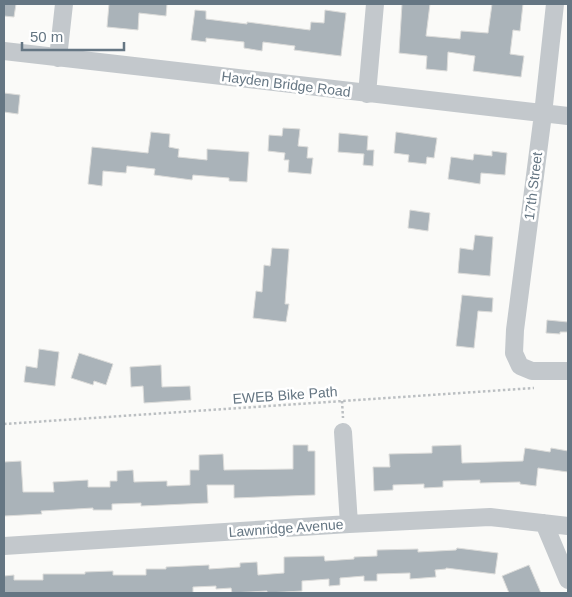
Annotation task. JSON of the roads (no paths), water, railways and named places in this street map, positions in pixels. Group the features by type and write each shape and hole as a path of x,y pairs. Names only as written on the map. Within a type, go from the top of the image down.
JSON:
{"street":[{"path":"58,58 64,4"},
{"path":"367,94 375,4"},
{"name":"17th Street","path":"555,4 515,330 514,354 520,366 532,371 568,371"},
{"name":"Hayden Bridge Road","path":"4,51 568,116"},
{"path":"343,432 349,524"},
{"name":"Lawnridge Avenue","path":"4,546 490,516 568,526"},
{"path":"544,523 568,580"}]}
